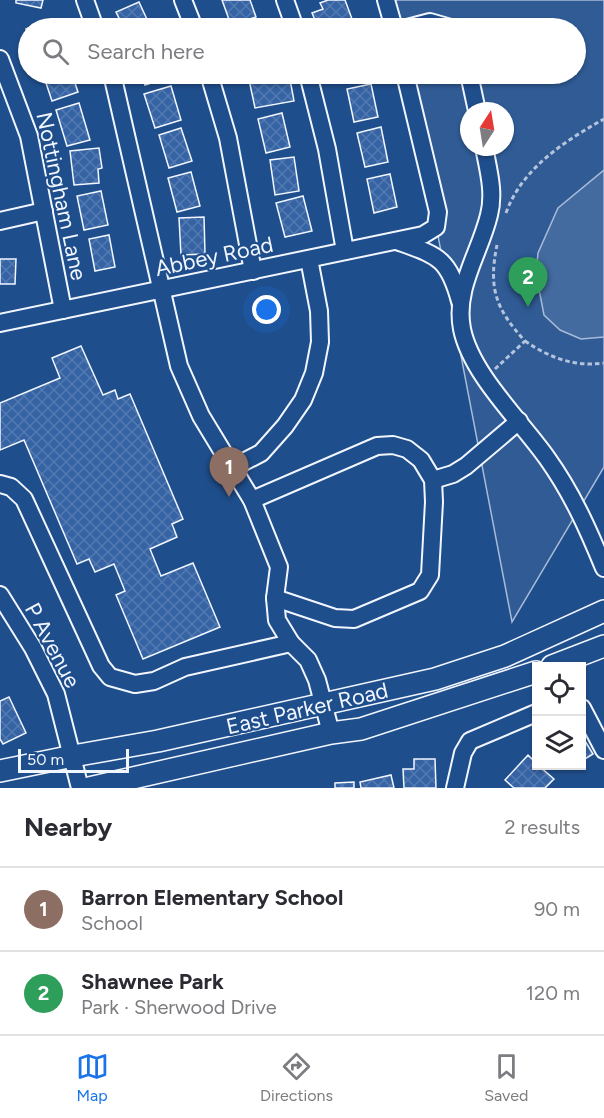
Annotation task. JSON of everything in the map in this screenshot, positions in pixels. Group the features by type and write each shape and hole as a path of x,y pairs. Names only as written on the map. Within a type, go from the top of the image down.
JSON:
{"main road":[{"name":"East Parker Road","path":"0,771 158,741 435,679 506,656 604,611"},
{"path":"562,662 604,646"},
{"name":"East Parker Road","path":"89,788 332,733 362,729 532,674"}],"street":[{"path":"85,0 91,18"},
{"path":"183,0 190,18"},
{"path":"285,0 291,18"},
{"path":"386,0 391,18"},
{"name":"Nottingham Lane","path":"0,59 29,136 63,310"},
{"path":"114,84 179,366 201,416 252,500 279,567 275,598 277,620 291,643 308,660 317,680 332,733"},
{"path":"212,84 228,138 253,271"},
{"path":"311,84 327,149 345,251"},
{"name":"Abbey Road","path":"0,323 423,235 435,227 438,212 407,84"},
{"path":"471,84 475,102"},
{"path":"460,301 490,214 492,188 486,156"},
{"path":"0,221 44,211"},
{"path":"397,241 428,253 446,265 455,283 460,301 462,329 471,355 485,378 519,420 572,496 603,562"},
{"path":"232,468 261,453 285,426 303,400 314,373 320,332 319,311 309,259"},
{"path":"433,480 453,474 466,466 519,420"},
{"path":"252,500 377,446 393,445 407,449 421,460 433,480 430,575 420,591 354,619 335,618 275,598"},
{"path":"0,484 11,487 24,499 101,666 110,677 135,684 154,681 185,667 291,643"},
{"name":"P Avenue","path":"0,594 33,648 56,694 80,788"},
{"path":"455,788 463,753 470,741 532,715"},
{"path":"586,716 604,750"}],"path":[{"path":"505,217 518,191 549,153 604,119"},
{"path":"499,237 494,264 494,290 509,324 525,341 551,357 570,363 588,365 604,363"},
{"path":"485,378 525,341"}],"shaded area":[{"path":"393,0 604,0 604,467 512,622 409,84 586,84 586,18 396,18"},
{"path":"604,170 604,337 581,339 560,330 544,315 536,274 538,253 558,208"}],"building":[{"path":"16,0 43,0 41,8 16,3"},
{"path":"222,0 250,0 256,17 228,18"},
{"path":"328,0 345,0 352,18 314,18 312,13 323,9 320,3"},
{"path":"139,2 146,18 119,18 116,12"},
{"path":"46,84 75,84 78,92 52,101"},
{"path":"250,84 291,84 294,101 255,108"},
{"path":"371,84 378,117 354,122 347,89"},
{"path":"171,86 181,120 155,128 144,94"},
{"path":"79,103 90,140 67,146 56,110"},
{"path":"282,113 290,147 266,153 258,119"},
{"path":"381,127 388,162 365,167 357,133"},
{"path":"181,128 192,161 169,168 159,135"},
{"path":"99,148 102,168 98,169 99,183 74,185 70,151"},
{"path":"294,157 299,191 275,195 270,160"},
{"path":"191,172 200,206 177,212 168,178"},
{"path":"390,174 397,207 374,213 367,179"},
{"path":"101,191 108,225 84,230 77,196"},
{"path":"303,196 312,231 285,237 276,203"},
{"path":"204,217 205,254 181,255 179,218"},
{"path":"109,235 115,267 95,271 89,239"},
{"path":"0,259 16,259 15,284 0,284"},
{"path":"81,346 103,395 115,390 118,399 130,394 183,519 172,524 177,537 150,549 161,576 193,563 220,627 143,659 116,595 125,591 114,564 95,572 89,559 77,564 24,440 0,450 0,403 60,378 52,358"},
{"path":"9,697 26,733 3,744 0,739 0,701"},
{"path":"586,743 593,754 586,758"},
{"path":"528,755 532,759 532,770 544,770 554,779 545,788 514,788 505,780"},
{"path":"414,759 435,759 436,788 404,788 403,769 414,769"},
{"path":"391,775 394,788 361,788 360,782"},
{"path":"354,782 354,788 335,788 335,783"}],"place":[{"name":"Shawnee Park","path":"528,307"},
{"name":"Barron Elementary School","path":"229,497"}]}
